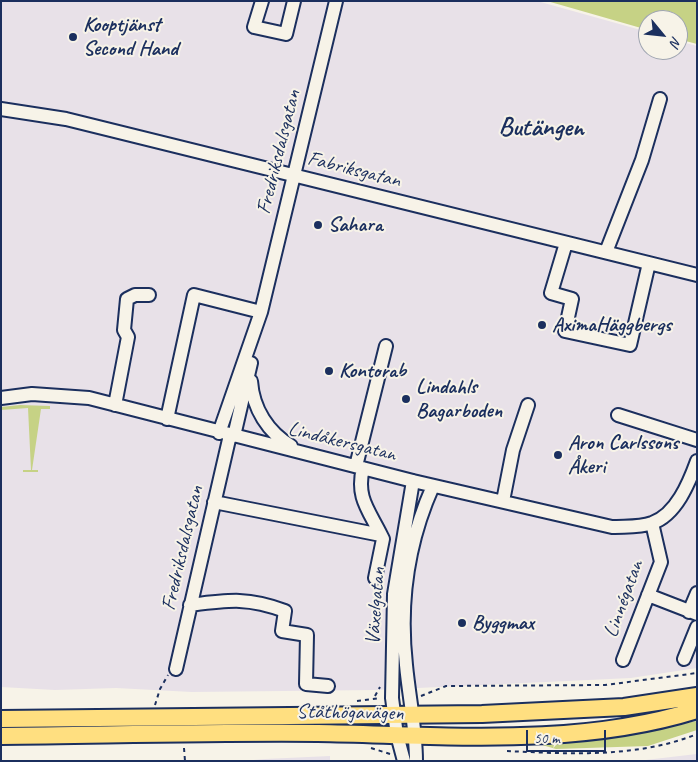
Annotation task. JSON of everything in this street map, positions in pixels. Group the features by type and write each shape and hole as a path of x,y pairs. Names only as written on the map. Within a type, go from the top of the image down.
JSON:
{"main road":[{"name":"Ståthögavägen","path":"1,719 393,706 415,699 482,714 624,707 697,696"},
{"name":"Ståthögavägen","path":"1,736 317,733 496,738 554,735 624,726 697,710"}],"street":[{"path":"262,1 254,27 286,34 294,1"},
{"name":"Fredriksdalsgatan","path":"176,669 228,435 294,176 336,1"},
{"path":"606,252 642,160 660,99"},
{"name":"Fabriksgatan","path":"1,109 66,119 697,275"},
{"path":"566,243 551,293 572,299 565,331 587,337 630,345 649,263"},
{"path":"115,405 128,337 124,330 127,299 135,295 149,294"},
{"path":"166,419 194,295 260,312"},
{"name":"Fredriksdalsgatan","path":"228,435 250,370 260,312"},
{"path":"375,578 384,540 362,499 359,484 359,467 386,346"},
{"name":"Fredriksdalsgatan","path":"250,370 254,403 265,422 278,438 312,454"},
{"name":"Lindåkersgatan","path":"1,398 32,394 89,398 433,486 612,527 652,523 669,512 682,496 697,461"},
{"path":"503,501 513,450 528,405"},
{"path":"618,415 697,440"},
{"name":"Växelgatan","path":"404,761 397,735 393,706 394,594 414,481"},
{"name":"Växelgatan","path":"416,761 415,699 404,634 404,585 417,523 433,486"},
{"path":"214,502 380,535"},
{"name":"Linnégatan","path":"622,660 660,562 652,523"},
{"path":"648,595 693,613 697,593"},
{"path":"190,605 238,599 266,604 285,611 282,631 307,635 306,684 328,686"},
{"path":"684,659 697,627"}],"path":[{"path":"154,708 166,678 176,669"},
{"path":"415,699 446,686 605,685 697,673"},
{"path":"354,702 375,697 393,706"},
{"path":"415,699 428,701"},
{"path":"184,745 185,761"}],"shaded area":[{"path":"1,1 537,1 638,29 638,60 688,60 688,44 697,46 697,668 631,678 375,690 192,692 116,688 55,690 1,687"},
{"path":"697,754 697,761 637,761 688,755"},
{"path":"330,756 330,761 242,761 265,759"}],"green space":[{"path":"547,1 697,1 697,44 688,42 688,10 638,10 638,27"},
{"path":"20,405 50,406 50,409 41,409 32,470 38,470 38,472 23,472 23,470 31,470 28,408 1,410 1,407"},
{"path":"697,721 697,730 648,746 556,749 542,745 588,741"}],"place":[{"name":"Kooptjänst Second Hand","path":"73,37"},
{"name":"Sahara","path":"318,225"},
{"name":"AximaHäggbergs","path":"542,325"},
{"name":"Kontorab","path":"329,371"},
{"name":"Lindahls Bagarboden","path":"406,399"},
{"name":"Aron Carlssons Åkeri","path":"558,455"},
{"name":"Byggmax","path":"462,623"}],"district":[{"name":"Butängen","path":"541,128"}]}
